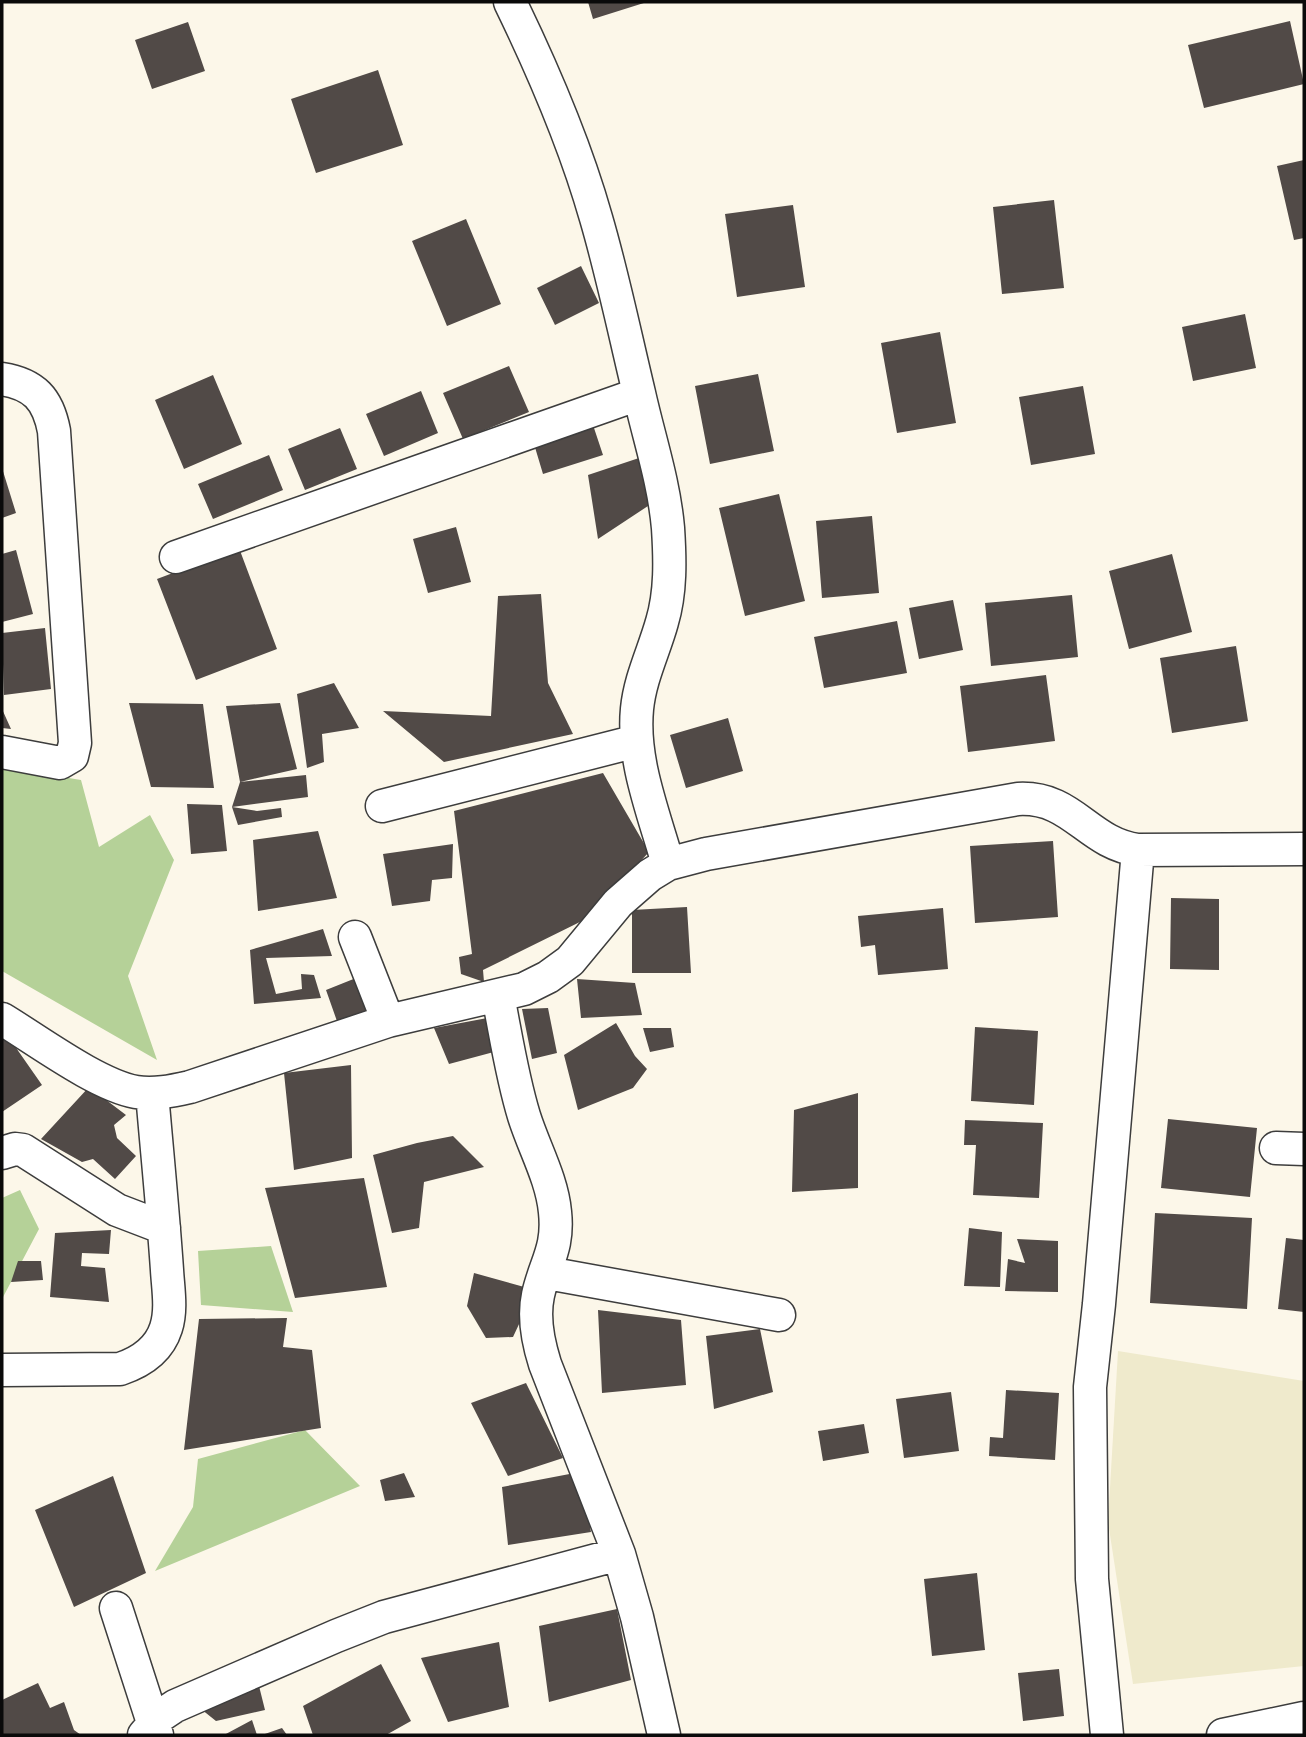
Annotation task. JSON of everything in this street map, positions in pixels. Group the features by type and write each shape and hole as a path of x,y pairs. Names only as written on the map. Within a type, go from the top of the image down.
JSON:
{"street":[{"path":"510,2 566,130 596,216 620,305 662,489 668,527 668,594 637,709 637,741 640,764 668,864"},
{"path":"2,379 17,381 31,388 43,400 51,415 75,743 72,756 60,763 2,752"},
{"path":"176,557 639,394"},
{"path":"382,806 637,741"},
{"path":"2,1019 107,1083 136,1092 152,1093 190,1087 388,1021 524,989 548,977 570,961 625,895 650,875 668,864 706,854 1033,798 1064,809 1112,844 1138,850 1304,849"},
{"path":"1107,1735 1092,1579 1090,1387 1138,850"},
{"path":"355,937 388,1021"},
{"path":"498,996 523,1111 554,1202 556,1233 553,1253 538,1295 538,1341 619,1554 637,1617 664,1735"},
{"path":"2,1370 120,1368 136,1364 160,1343 167,1328 169,1312 152,1093"},
{"path":"2,1153 15,1149 23,1150 117,1210 164,1228"},
{"path":"547,1273 779,1315"},
{"path":"151,1731 175,1706 360,1626 409,1610 619,1554"},
{"path":"116,1608 151,1731"},
{"path":"1223,1735 1304,1718"}],"shaded area":[{"path":"1118,1351 1304,1381 1304,1666 1133,1684 1108,1522"}],"green space":[{"path":"2,767 81,780 99,847 150,815 174,860 128,976 157,1060 2,971"},
{"path":"20,1190 39,1229 2,1299 2,1198"},
{"path":"271,1246 293,1312 201,1305 198,1251"},
{"path":"305,1430 360,1486 155,1571 193,1507 198,1459"}],"building":[{"path":"588,2 647,2 593,19"},
{"path":"1290,21 1304,84 1204,108 1188,45"},
{"path":"188,22 205,71 152,89 135,40"},
{"path":"378,70 403,145 316,173 291,99"},
{"path":"1304,160 1304,238 1294,240 1277,166"},
{"path":"1054,200 1064,288 1002,294 993,207"},
{"path":"793,205 805,287 737,297 725,214"},
{"path":"466,219 501,304 447,326 412,241"},
{"path":"581,266 599,303 555,325 537,288"},
{"path":"1245,314 1256,368 1193,381 1182,327"},
{"path":"940,332 956,423 897,433 881,343"},
{"path":"509,366 529,412 463,439 443,393"},
{"path":"758,374 774,451 710,464 695,386"},
{"path":"213,375 242,444 184,469 155,400"},
{"path":"1083,386 1095,454 1031,465 1019,397"},
{"path":"421,391 438,433 384,456 366,414"},
{"path":"593,425 603,455 543,474 534,444"},
{"path":"340,428 357,469 305,490 288,449"},
{"path":"269,455 283,490 213,519 198,484"},
{"path":"645,456 651,504 598,539 588,475"},
{"path":"2,468 16,513 2,518"},
{"path":"779,494 805,601 745,616 719,508"},
{"path":"872,516 879,593 822,598 816,521"},
{"path":"456,527 471,582 428,593 413,539"},
{"path":"239,548 277,649 196,680 157,579"},
{"path":"16,550 33,614 2,622 2,554"},
{"path":"1172,554 1192,632 1129,649 1109,571"},
{"path":"541,594 548,683 573,734 444,762 383,711 491,716 498,596"},
{"path":"1072,595 1078,657 991,666 985,603"},
{"path":"953,600 963,650 919,659 909,608"},
{"path":"897,621 907,673 824,688 814,637"},
{"path":"45,628 51,689 4,695 2,633"},
{"path":"1236,646 1248,721 1172,733 1160,658"},
{"path":"1046,675 1055,741 968,752 960,686"},
{"path":"334,683 359,728 322,734 324,762 307,768 297,694"},
{"path":"129,703 203,704 214,788 151,787"},
{"path":"280,703 297,769 240,782 226,706"},
{"path":"2,709 11,729 2,728"},
{"path":"728,718 743,771 686,788 670,735"},
{"path":"603,773 649,852 588,918 483,970 484,982 461,974 459,957 472,954 454,811"},
{"path":"306,775 308,797 232,807 240,782"},
{"path":"187,804 222,805 227,851 191,854"},
{"path":"232,807 257,811 281,808 282,817 238,825"},
{"path":"318,831 337,898 258,911 253,840"},
{"path":"1053,841 1058,917 975,923 970,846"},
{"path":"453,844 452,878 432,880 430,901 392,906 383,854"},
{"path":"1171,898 1219,899 1219,970 1170,969"},
{"path":"687,907 691,973 632,973 632,910"},
{"path":"943,908 948,969 878,975 875,945 861,947 858,916"},
{"path":"323,929 332,956 266,958 276,994 302,989 301,974 314,975 321,998 254,1004 250,950"},
{"path":"361,976 375,1016 338,1024 326,990"},
{"path":"577,979 635,983 642,1015 581,1018"},
{"path":"548,1008 557,1053 532,1059 522,1009"},
{"path":"498,1016 505,1049 449,1064 434,1028"},
{"path":"616,1023 635,1056 647,1069 633,1088 578,1110 564,1055"},
{"path":"975,1027 1038,1031 1034,1105 971,1101"},
{"path":"643,1028 671,1028 674,1047 650,1052"},
{"path":"5,1032 42,1085 2,1112 2,1035"},
{"path":"351,1065 352,1158 294,1170 284,1073"},
{"path":"89,1087 126,1115 114,1125 117,1138 136,1156 115,1179 93,1159 82,1162 41,1139"},
{"path":"858,1093 858,1188 792,1192 794,1110"},
{"path":"1168,1119 1257,1128 1250,1197 1161,1188"},
{"path":"965,1120 1043,1123 1039,1198 973,1195 976,1145 964,1145"},
{"path":"453,1136 484,1167 424,1182 419,1228 392,1233 373,1155"},
{"path":"364,1178 387,1287 295,1298 265,1188"},
{"path":"1155,1213 1252,1218 1247,1309 1150,1303"},
{"path":"969,1228 1002,1232 1000,1287 964,1286"},
{"path":"111,1230 109,1254 82,1253 81,1266 105,1268 109,1302 50,1297 55,1233"},
{"path":"1286,1238 1304,1240 1304,1312 1278,1309"},
{"path":"1017,1239 1058,1241 1058,1292 1005,1291 1008,1259 1025,1263"},
{"path":"18,1261 41,1261 43,1280 11,1282"},
{"path":"474,1273 535,1290 513,1337 486,1338 467,1306"},
{"path":"598,1310 681,1320 686,1385 602,1393"},
{"path":"287,1318 283,1347 312,1350 321,1428 184,1450 199,1319"},
{"path":"760,1329 773,1392 714,1409 706,1336"},
{"path":"526,1383 563,1458 508,1476 471,1403"},
{"path":"1006,1390 1059,1393 1055,1460 989,1456 990,1437 1003,1438"},
{"path":"951,1392 959,1451 904,1458 896,1399"},
{"path":"864,1424 869,1453 823,1461 818,1431"},
{"path":"580,1472 591,1532 508,1545 502,1487"},
{"path":"404,1473 415,1497 385,1501 380,1480"},
{"path":"113,1476 146,1573 74,1607 35,1510"},
{"path":"977,1573 985,1650 932,1656 924,1579"},
{"path":"617,1609 631,1680 549,1702 539,1626"},
{"path":"499,1642 509,1707 448,1722 421,1658"},
{"path":"381,1664 411,1721 386,1735 313,1735 303,1706"},
{"path":"1059,1669 1064,1716 1023,1721 1018,1673"},
{"path":"258,1682 265,1710 216,1721 201,1709"},
{"path":"38,1683 50,1708 64,1702 74,1730 81,1735 2,1735 2,1700"},
{"path":"252,1720 257,1735 224,1735"},
{"path":"282,1728 287,1735 262,1735"}]}
